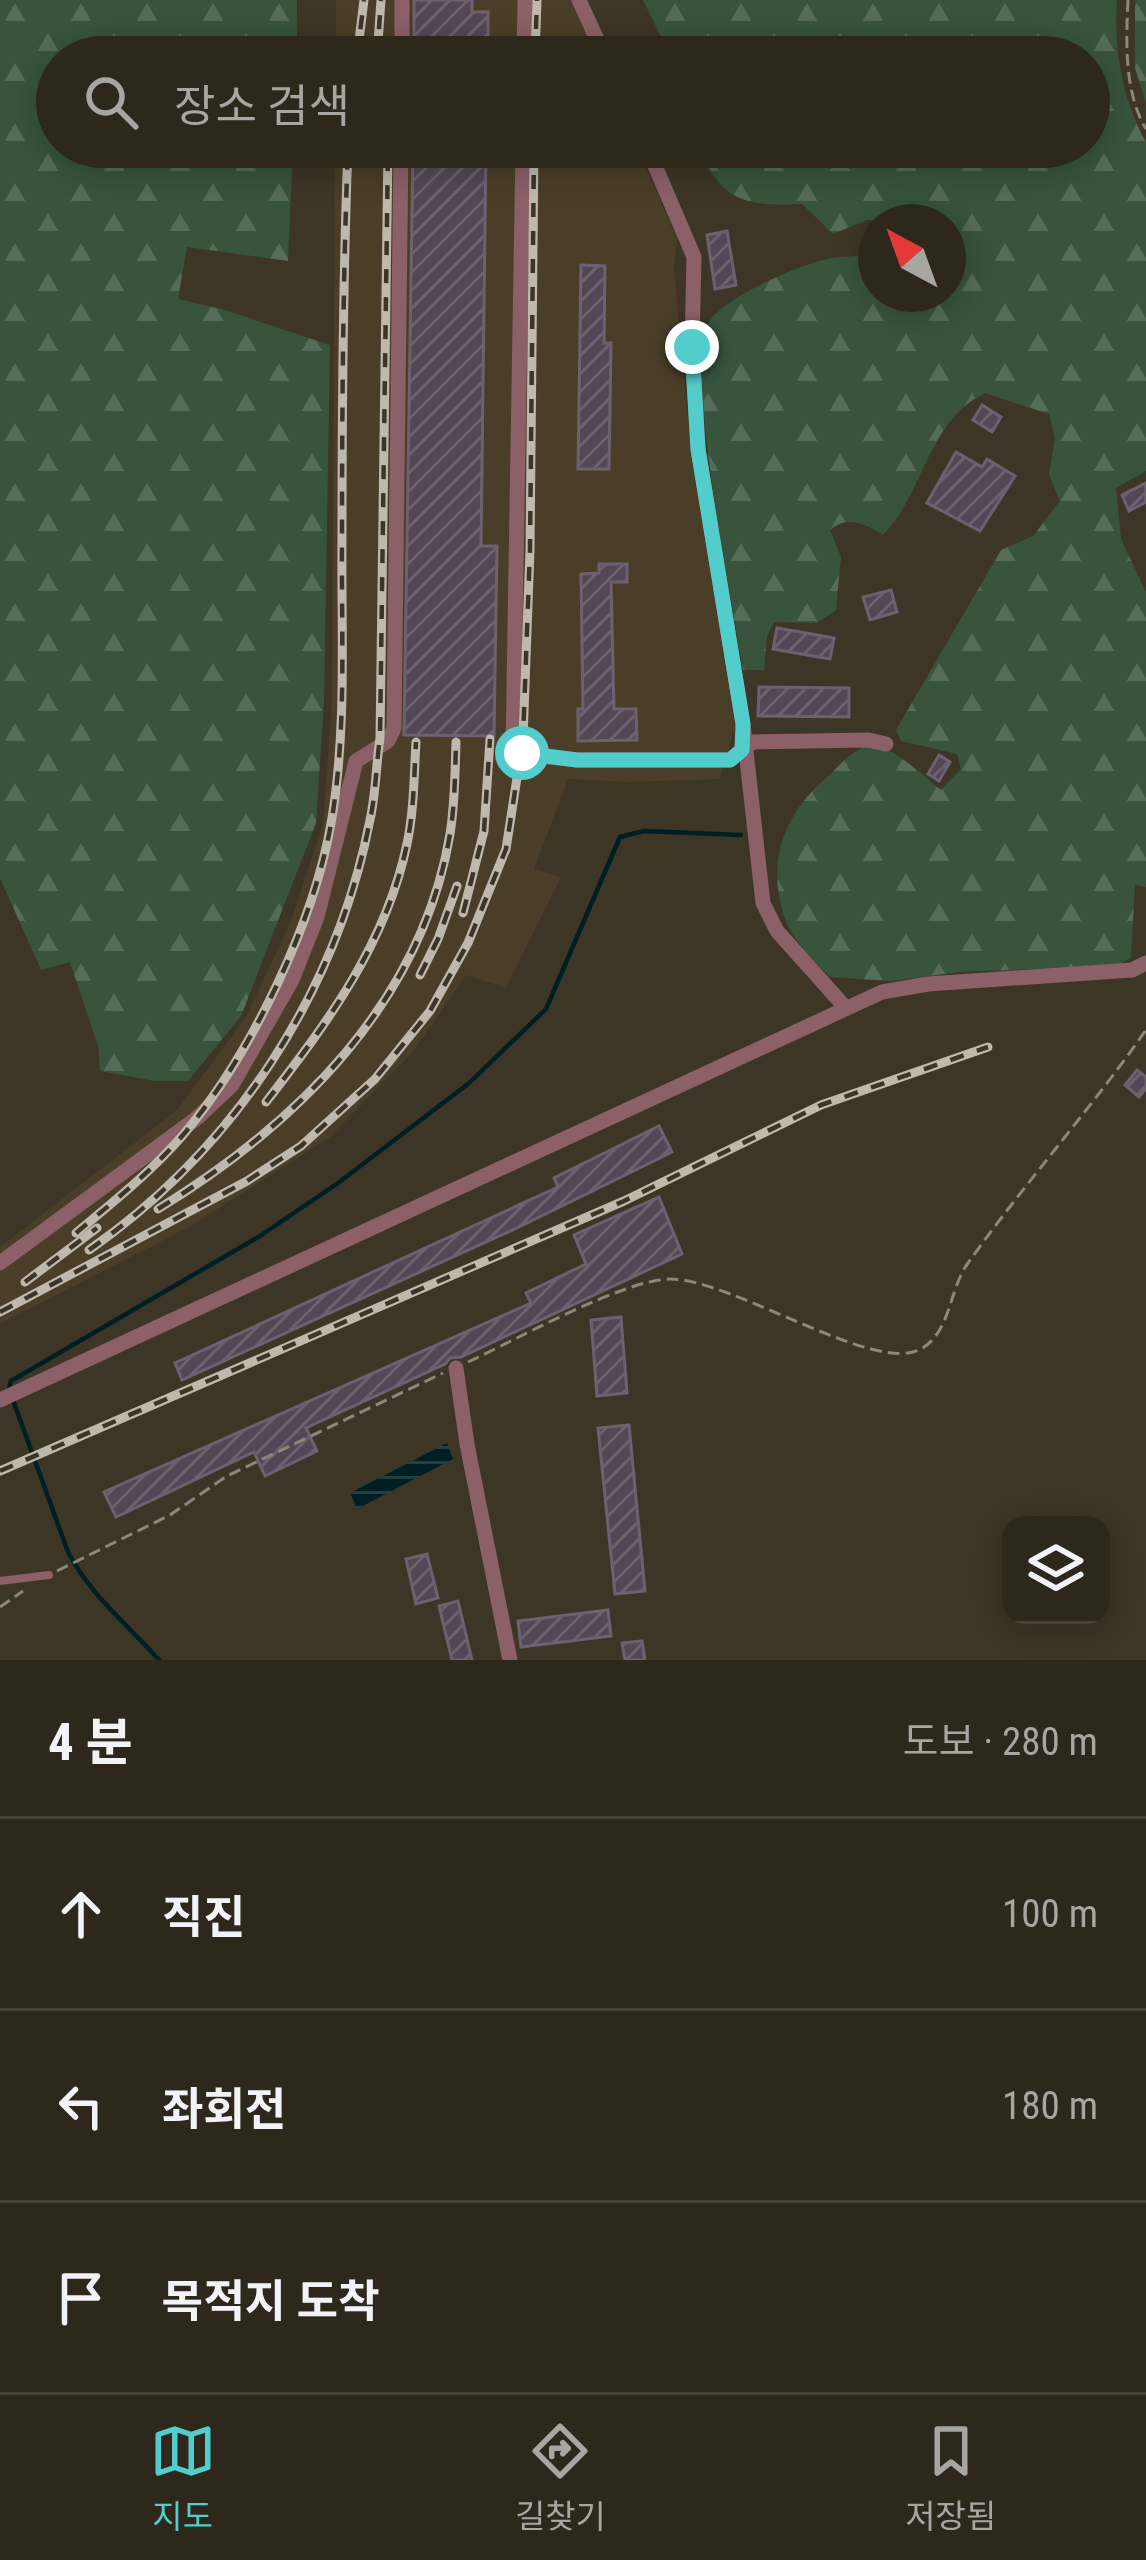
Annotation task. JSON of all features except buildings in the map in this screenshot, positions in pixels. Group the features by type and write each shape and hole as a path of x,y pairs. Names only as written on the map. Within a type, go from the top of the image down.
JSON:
{"street":[{"path":"402,36 403,0"},
{"path":"524,36 525,0"},
{"path":"579,0 595,36"},
{"path":"0,1263 197,1118 232,1084 292,980 317,917 356,761 388,741 394,728 401,168"},
{"path":"523,168 512,749 577,760 730,760 753,742 886,743"},
{"path":"655,168 694,257 692,347 698,449 743,724 742,750 766,915 844,1007"},
{"path":"8,1397 882,992 1132,970 1146,964"},
{"path":"456,1368 466,1444 510,1660"}],"lane":[{"path":"0,1581 49,1575"}],"path":[{"path":"1128,0 1126,59 1146,129"},
{"path":"68,1567 170,1515 227,1476 622,1291 655,1280 677,1279 724,1290 841,1340 905,1354 919,1351 935,1338 964,1268 1146,1030"}],"shaded area":[{"path":"336,0 573,0 589,36 336,36"},
{"path":"335,168 646,168 677,239 674,269 691,451 735,726 720,779 568,779 534,869 561,877 506,988 466,975 413,1052 329,1138 191,1226 0,1324 0,1247 177,1110 245,1019 290,923 323,824 332,700"}],"green space":[{"path":"0,0 297,0 297,36 36,36 36,168 292,168 288,261 187,247 178,299 330,345 324,701 316,823 241,1016 188,1081 155,1081 100,1071 98,1046 70,962 41,970 0,878"},
{"path":"643,0 1117,0 1121,74 1146,142 1146,471 1116,488 1121,539 1146,592 1146,887 1135,885 1131,957 1117,966 959,972 891,981 830,977 804,950 785,919 777,879 789,824 811,792 865,747 889,751 941,790 961,769 957,754 901,741 896,730 1001,550 1033,536 1060,501 1049,475 1055,439 1049,414 985,393 966,405 938,439 908,499 883,535 850,522 830,530 841,557 836,610 817,623 774,622 767,636 764,670 743,670 706,434 703,345 709,322 765,282 831,258 858,256 858,312 966,312 966,204 858,204 858,224 833,234 802,204 766,204 738,197 708,168 1110,168 1110,36 661,36"},
{"path":"1135,0 1146,0 1146,103 1135,68"}],"water":[{"path":"447,1443 453,1459 357,1509 350,1493"}],"waterway":[{"path":"159,1660 98,1596 68,1552 9,1389 11,1381 260,1236 468,1084 546,1009 620,837 644,831 741,835"}],"railway":[{"path":"360,36 364,0"},
{"path":"378,36 381,0"},
{"path":"536,36 537,0"},
{"path":"76,1233 171,1149 233,1066 277,985 324,858 337,783 341,713 347,168"},
{"path":"89,1250 141,1210 233,1115 304,1006 354,884 372,810 380,738 388,168"},
{"path":"0,1312 247,1181 301,1146 375,1079 430,1011 468,943 506,849 523,739 534,168"},
{"path":"463,913 484,831 490,739"},
{"path":"266,1102 332,1012 385,915 409,832 416,742"},
{"path":"158,1209 258,1138 304,1097 346,1053 382,1004 412,952 435,895 452,823 456,742"},
{"path":"420,975 457,886"},
{"path":"0,1471 624,1201 821,1105 988,1047"},
{"path":"25,1282 97,1228"}],"route":[{"path":"522,753 577,760 730,760 742,750 743,724 698,449 692,347"}]}
